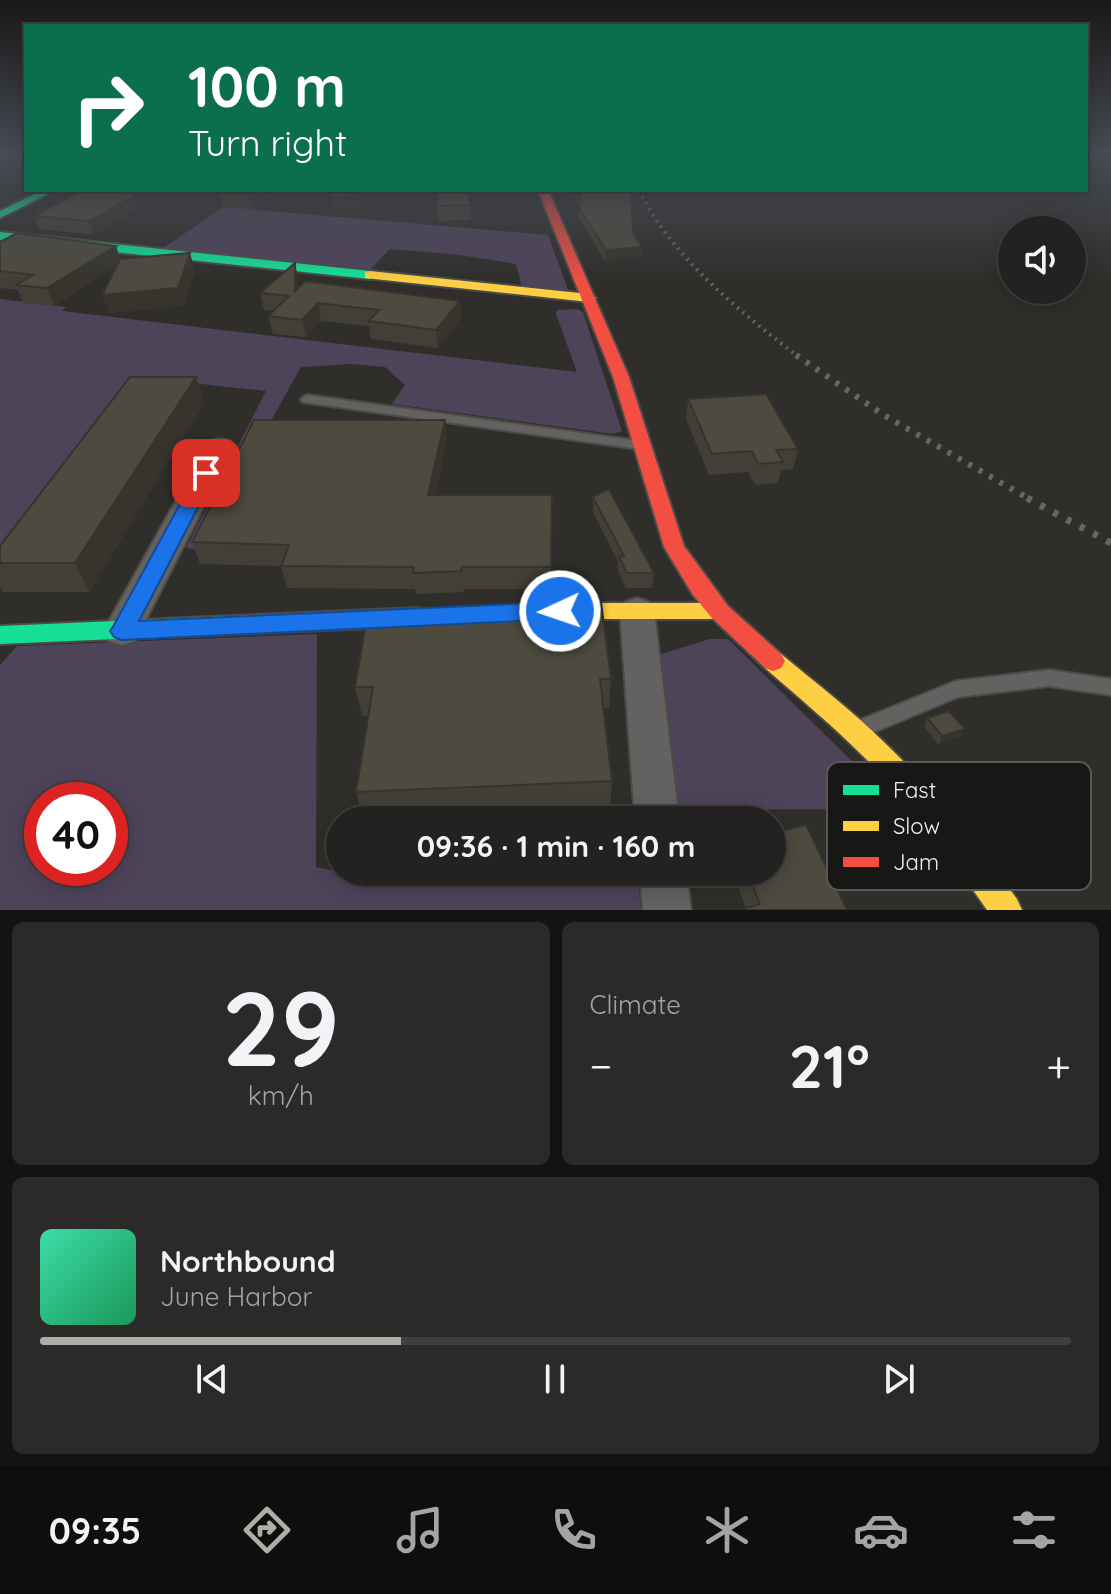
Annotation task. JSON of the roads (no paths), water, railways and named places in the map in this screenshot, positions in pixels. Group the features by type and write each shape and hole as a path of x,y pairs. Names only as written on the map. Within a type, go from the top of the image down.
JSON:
{"street":[{"path":"0,215 36,197"},
{"path":"546,197 632,405 668,528 682,563 717,611 855,731 884,762"},
{"path":"0,236 589,298"},
{"path":"122,631 220,447"},
{"path":"637,611 656,806"},
{"path":"529,612 717,611"},
{"path":"0,635 435,617"},
{"path":"664,886 667,910"},
{"path":"992,890 1006,910"}],"lane":[{"path":"307,399 644,446"},
{"path":"855,731 956,689 1049,678 1111,687"}],"railway":[{"path":"643,197 669,237 709,282 799,357"},
{"path":"796,355 882,414 1031,500"},
{"path":"1027,498 1111,543"}]}
